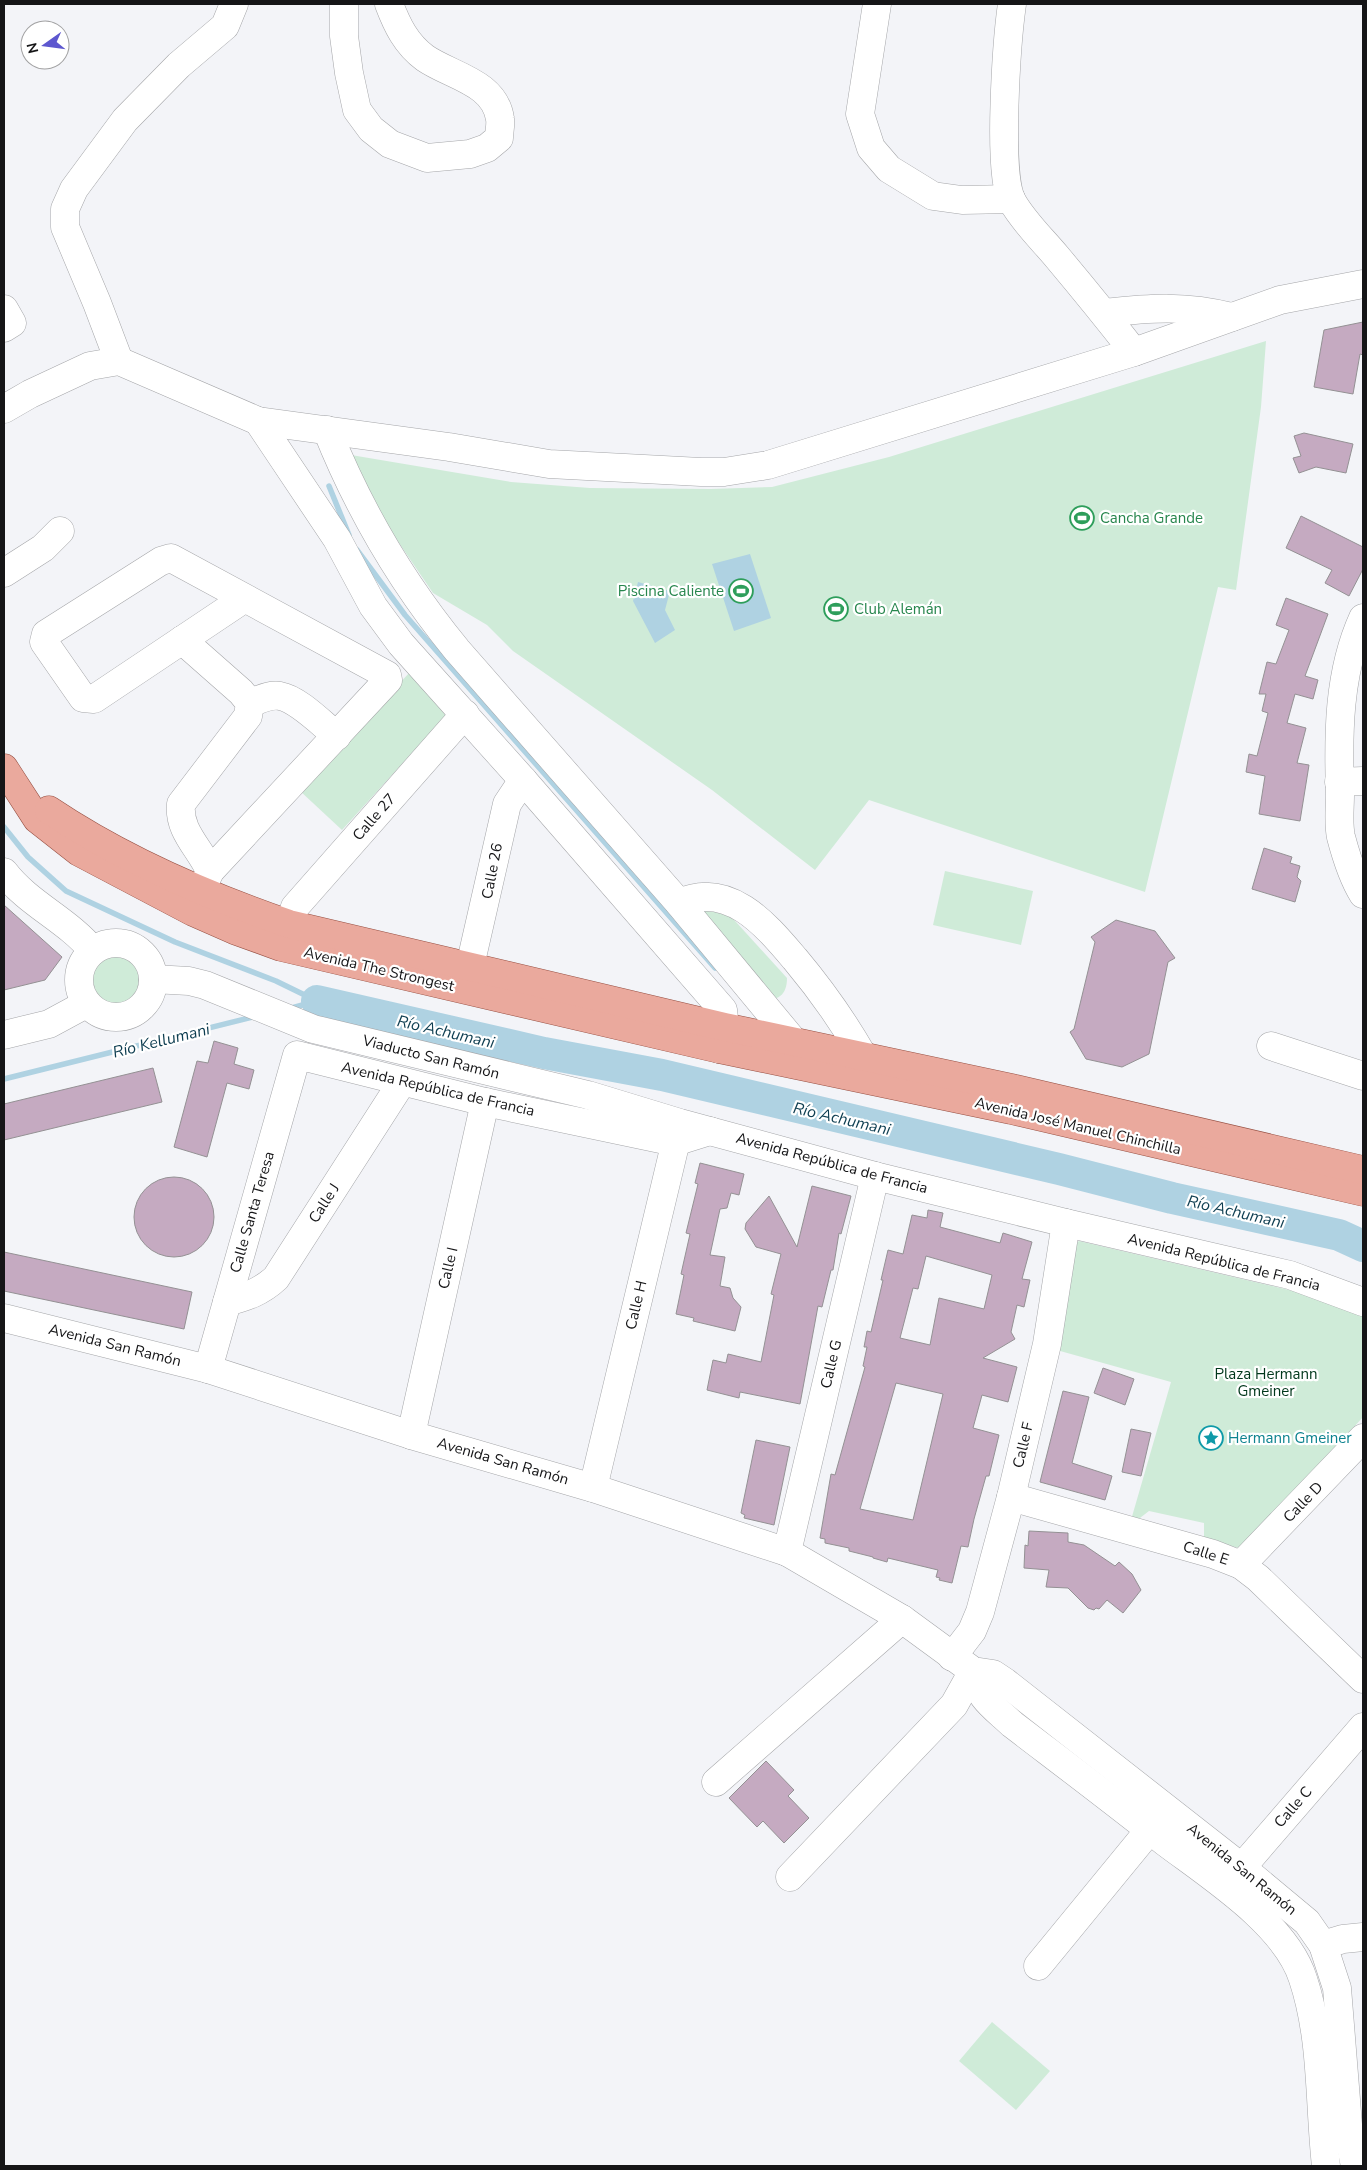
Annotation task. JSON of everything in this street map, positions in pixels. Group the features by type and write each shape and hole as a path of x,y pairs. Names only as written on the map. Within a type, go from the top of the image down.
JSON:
{"main road":[{"name":"Avenida The Strongest","path":"8,774 49,810 77,828 201,891 244,908 285,935 793,1054"},
{"name":"Avenida José Manuel Chinchilla","path":"793,1054 863,1056 1013,1100"},
{"name":"Avenida José Manuel Chinchilla","path":"793,1054 1013,1100 1362,1182"}],"street":[{"path":"119,361 65,226 65,210 74,189 125,120 179,65 225,26 234,4"},
{"path":"344,4 344,36 357,110 371,129 390,144 428,158 470,154 487,148 499,138 500,119 494,102 485,90 424,57 397,27 389,4"},
{"path":"877,4 860,114 871,148 890,169 933,196 962,200 1011,199"},
{"path":"1012,4 1008,31 1004,140 1006,177 1011,199 1029,224 1104,312 1134,352"},
{"path":"4,409 30,394 90,366 119,361 258,421 448,446 549,464 724,472 768,465 1134,352 1280,300 1363,284"},
{"path":"1104,312 1179,308 1198,309 1232,316"},
{"path":"258,421 337,538 373,606 402,644 723,1010 722,1038"},
{"path":"327,430 342,468 365,514 424,609 456,650 679,903 793,1054"},
{"path":"4,574 43,548 60,531"},
{"path":"201,891 388,680 387,675 245,598 171,558 161,561 46,634 44,638 44,642 83,698 94,699 245,598"},
{"path":"1363,618 1353,639 1343,686 1339,735 1351,782 1341,835 1356,884 1363,894"},
{"path":"182,640 241,692 250,703 248,716 181,804 182,824 201,891"},
{"path":"250,703 266,697 279,695 296,702 337,736"},
{"name":"Calle 27","path":"285,935 295,907 465,714"},
{"name":"Calle 26","path":"467,977 507,804 523,780"},
{"path":"4,872 29,897 82,938 93,951"},
{"path":"679,903 692,897 714,897 729,901 766,925 818,986 863,1056"},
{"path":"116,943 129,945 140,951 147,959 153,979 148,1000 140,1009 130,1015 118,1018 106,1017 95,1012 86,1004 78,976 86,958 93,951 104,945 116,943"},
{"name":"Viaducto San Ramón","path":"153,979 189,981 205,985 313,1029 588,1095 678,1132"},
{"path":"4,1035 49,1024 86,1004"},
{"path":"1271,1046 1363,1076"},
{"name":"Avenida República de Francia","path":"297,1055 485,1102 678,1132 711,1131 875,1176 1290,1275 1363,1302"},
{"name":"Calle Santa Teresa","path":"208,1369 297,1055"},
{"name":"Calle J","path":"227,1302 252,1295 266,1288 276,1278 402,1082"},
{"name":"Calle I","path":"411,1435 485,1102"},
{"name":"Calle H","path":"593,1488 678,1132"},
{"name":"Calle G","path":"787,1552 875,1176"},
{"name":"Calle F","path":"790,1877 954,1705 963,1664 972,1631 980,1612 1010,1496 1046,1344 1066,1223"},
{"name":"Avenida San Ramón","path":"4,1318 208,1369 411,1435 593,1488 787,1552 902,1619 963,1664 981,1694 1012,1724 1159,1820 1241,1867 1307,1922 1323,1945 1337,1988 1349,2137 1354,2166"},
{"name":"Calle D","path":"1241,1566 1363,1438"},
{"name":"Calle E","path":"1010,1496 1213,1554 1241,1566 1258,1578 1363,1679"},
{"path":"716,1782 902,1619"},
{"name":"Calle C","path":"1224,1888 1363,1727"},
{"path":"1038,1966 1159,1820"},
{"name":"Avenida San Ramón","path":"1159,1820 1224,1888 1265,1921 1289,1950 1303,1977 1314,2020 1326,2166"},
{"path":"1323,1945 1363,1936"}],"green space":[{"name":"Club Alemán","path":"1266,341 1261,407 1236,590 1218,587 1145,892 869,800 815,870 712,790 513,651 487,625 433,593 350,471 351,455 511,482 590,488 711,489 772,487 889,457"},
{"path":"411,671 450,711 342,830 299,790"},
{"path":"945,871 1033,891 1021,945 933,925"},
{"path":"693,896 716,900 787,978 787,984 780,996 771,1000 760,1001"},
{"path":"111,955 121,955 131,959 139,967 143,982 139,997 131,1005 121,1009 111,1009 101,1005 93,997 89,987 89,977 93,967 101,959"},
{"name":"Plaza Hermann Gmeiner","path":"1079,1241 1324,1298 1363,1315 1363,1417 1249,1543 1239,1548 1204,1539 1204,1523 1149,1511 1136,1521 1131,1520 1171,1382 1053,1349 1074,1245"},
{"path":"992,2022 1050,2071 1016,2110 959,2061"}],"water":[{"name":"Piscina Caliente","path":"750,554 771,618 734,631 712,564"},
{"path":"638,582 670,591 665,610 675,630 655,643 633,601"}],"building":[{"path":"1363,322 1363,355 1360,354 1353,394 1314,387 1324,330"},
{"path":"1304,433 1353,444 1346,473 1316,467 1299,473 1293,458 1301,456 1294,436"},
{"path":"1301,516 1363,547 1363,569 1349,596 1325,583 1332,570 1286,548"},
{"path":"1286,598 1328,614 1305,676 1318,680 1313,699 1295,694 1287,723 1306,728 1297,763 1309,765 1300,821 1259,814 1265,776 1246,772 1249,754 1257,756 1268,713 1262,711 1266,694 1259,694 1267,662 1276,664 1289,630 1276,625"},
{"path":"1264,848 1292,857 1290,863 1300,866 1297,877 1301,881 1295,902 1252,889"},
{"path":"4,905 62,957 45,980 4,990"},
{"path":"1116,920 1155,931 1175,958 1168,962 1149,1054 1122,1067 1086,1059 1070,1032 1074,1029 1095,942 1091,937"},
{"path":"214,1041 238,1048 234,1064 254,1070 249,1089 227,1083 207,1157 174,1147 197,1061 208,1063"},
{"path":"153,1068 162,1102 4,1140 4,1104"},
{"path":"700,1163 744,1174 739,1195 731,1193 727,1208 720,1209 710,1255 725,1257 720,1286 730,1288 733,1298 741,1307 735,1331 693,1321 694,1318 676,1314 684,1275 681,1274 690,1234 686,1233 698,1184 695,1183"},
{"path":"174,1177 189,1180 202,1189 211,1202 214,1217 211,1232 202,1245 189,1254 174,1257 159,1254 146,1245 137,1232 134,1217 137,1202 146,1189 159,1180"},
{"path":"812,1186 851,1196 841,1234 839,1233 833,1270 831,1270 822,1307 818,1306 800,1404 740,1392 739,1398 707,1390 713,1360 726,1363 728,1354 761,1362 774,1295 771,1294 781,1254 756,1247 745,1229 746,1223 769,1196 797,1247"},
{"path":"928,1210 943,1213 940,1227 1000,1243 1003,1233 1032,1242 1022,1279 1030,1280 1024,1307 1017,1305 1011,1332 1015,1339 983,1358 1017,1367 1008,1402 982,1395 973,1428 999,1435 989,1476 986,1476 974,1519 968,1547 961,1546 952,1583 939,1580 940,1578 936,1577 938,1570 888,1558 887,1562 849,1551 849,1548 825,1543 825,1539 820,1538 831,1474 835,1475 865,1367 863,1366 867,1347 864,1347 867,1331 871,1332 888,1250 903,1254 912,1215 927,1218","holes":["926,1256 992,1275 984,1309 939,1298 930,1345 900,1338 913,1288 918,1289","896,1383 943,1394 913,1520 860,1509"]},
{"path":"4,1252 192,1292 184,1329 4,1291"},
{"path":"1103,1368 1134,1379 1125,1405 1094,1393"},
{"path":"1063,1391 1089,1397 1072,1463 1112,1476 1105,1500 1040,1482"},
{"path":"1131,1429 1151,1433 1141,1476 1122,1472"},
{"path":"756,1440 790,1447 774,1525 744,1518 745,1515 741,1513"},
{"path":"1029,1531 1068,1533 1068,1542 1084,1545 1115,1566 1119,1562 1132,1574 1141,1590 1123,1613 1107,1600 1099,1609 1096,1608 1094,1610 1088,1608 1068,1588 1046,1587 1049,1570 1024,1568 1025,1545 1028,1546"},
{"path":"766,1761 794,1790 788,1796 809,1818 784,1843 763,1821 757,1827 729,1798"}],"waterway":[{"path":"329,486 349,535"},
{"path":"357,550 405,615 715,968"},
{"path":"4,827 28,857 66,891 175,942 276,981 317,1001"},
{"name":"Río Kellumani","path":"288,1009 317,1001"},
{"name":"Río Achumani","path":"317,1001 544,1053 662,1075 1059,1169 1172,1198 1339,1235 1363,1246"},
{"name":"Río Kellumani","path":"4,1079 257,1016"}],"place":[{"name":"Cancha Grande","path":"1082,518"},
{"name":"Piscina Caliente","path":"741,591"},
{"name":"Club Alemán","path":"836,609"},
{"name":"Hermann Gmeiner","path":"1211,1438"}]}
